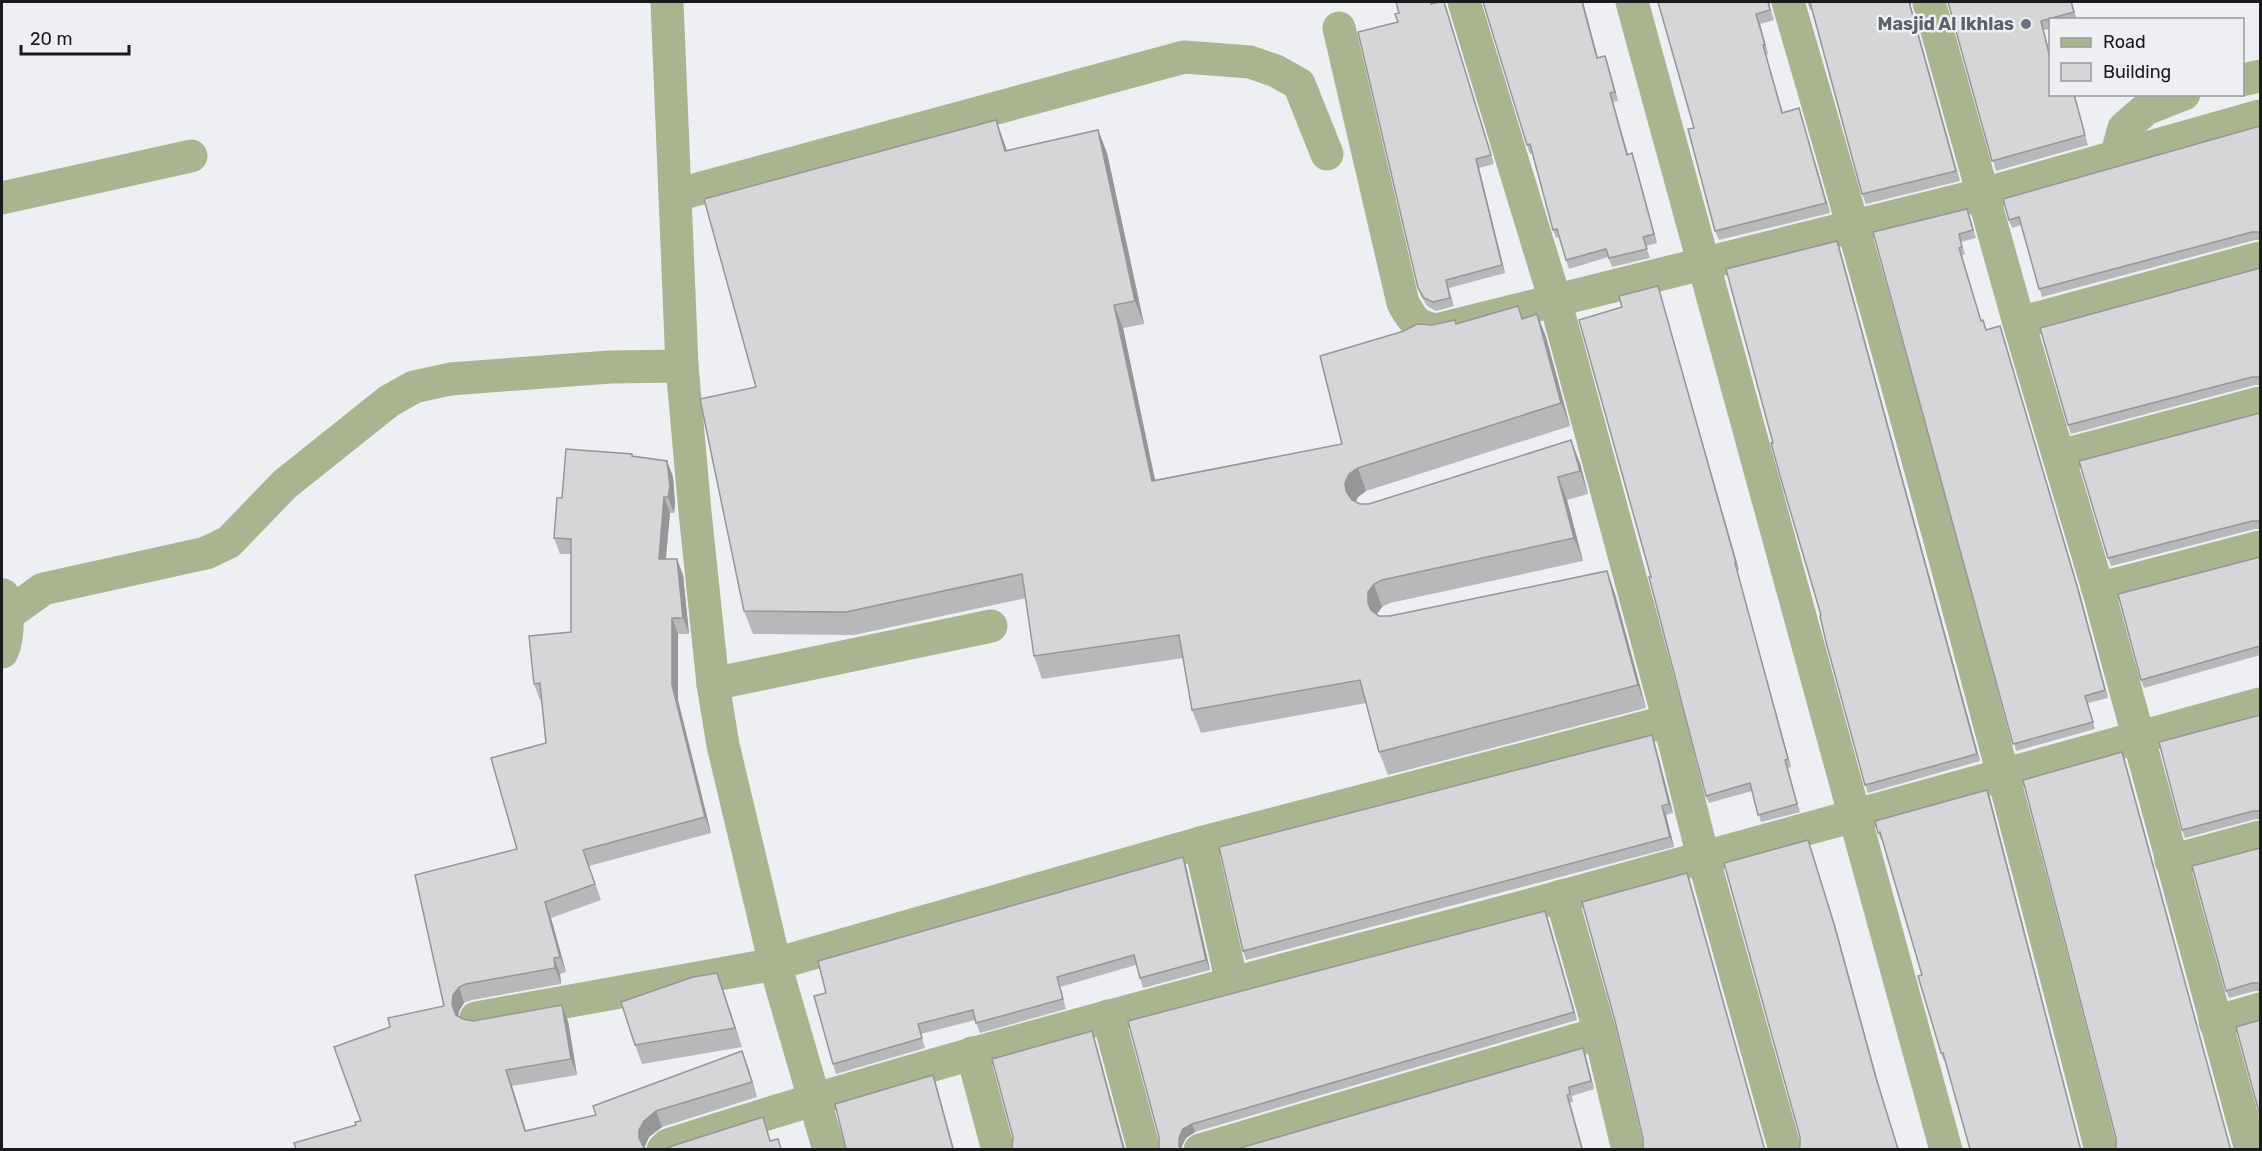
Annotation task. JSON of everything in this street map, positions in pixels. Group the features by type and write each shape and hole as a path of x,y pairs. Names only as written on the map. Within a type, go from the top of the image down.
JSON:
{"street":[{"path":"667,2 682,366 694,512 714,684 723,745 775,964 829,1149"},
{"path":"1464,2 1555,300 1592,439 1617,572 1669,721 1703,857 1785,1149"},
{"path":"1632,2 1946,1149"},
{"path":"1788,2 1854,226 2005,776 2101,1149"},
{"path":"1929,2 2019,323 2098,589 2215,1022 2254,1147"},
{"path":"1339,28 1403,303 1411,318 1421,327 1436,330 1984,194 2260,116"},
{"path":"676,195 1184,57 1250,62 1276,71 1299,84 1327,154"},
{"path":"2244,80 2260,76"},
{"path":"2116,157 2124,128 2146,109 2179,96"},
{"path":"2,198 191,156"},
{"path":"2019,323 2260,258"},
{"path":"2,652 7,640 4,603 43,589 206,553 229,542 285,484 389,401 414,387 450,379 610,367 682,366"},
{"path":"2060,456 2260,403"},
{"path":"1559,450 1592,439"},
{"path":"2098,589 2260,547"},
{"path":"714,684 991,626"},
{"path":"663,1149 668,1145 814,1098 972,1053 1854,818 2260,704"},
{"path":"476,1018 775,964 1200,843 1669,721"},
{"path":"2171,861 2260,837"},
{"path":"1200,843 1232,983"},
{"path":"1561,896 1600,1033 1628,1149"},
{"path":"2215,1022 2260,1009"},
{"path":"1108,1016 1144,1149"},
{"path":"1200,1149 1600,1033"},
{"path":"972,1053 998,1149"}],"building":[{"path":"1396,2 1431,2 1431,4 1444,2 1491,155 1476,159 1502,265 1446,280 1450,298 1433,302 1424,298 1418,288 1358,32 1398,22 1395,14 1399,13"},
{"path":"1483,2 1582,2 1597,58 1605,56 1615,92 1610,93 1627,155 1632,153 1654,234 1643,237 1647,249 1609,258 1606,249 1566,260 1557,229 1553,230 1530,144 1527,145"},
{"path":"1658,2 1768,2 1770,10 1756,14 1782,113 1799,108 1826,203 1715,231 1688,129 1694,128"},
{"path":"1810,2 1909,2 1956,171 1862,194"},
{"path":"1948,2 2071,2 2074,12 2041,21 2049,54 2049,96 2075,96 2085,135 1992,161"},
{"path":"996,120 1005,151 1098,130 1135,301 1114,305 1152,481 1342,444 1320,356 1404,331 1417,324 1432,325 1455,320 1456,324 1518,306 1522,319 1537,314 1561,403 1358,468 1349,474 1345,483 1346,491 1352,500 1360,504 1369,504 1571,440 1580,471 1558,477 1574,538 1382,580 1374,584 1368,592 1368,603 1371,610 1379,616 1390,616 1607,571 1638,685 1379,752 1360,680 1192,710 1179,635 1034,656 1022,574 846,612 744,611 700,399 756,387 704,199"},
{"path":"2260,126 2260,232 2252,232 2039,289 2019,217 2009,220 2003,199"},
{"path":"1967,209 1973,230 1959,234 1962,247 1959,248 1981,321 1983,320 1986,330 2000,326 2077,586 2105,690 2085,696 2093,722 2013,744 1873,232"},
{"path":"1837,241 1977,754 1865,785 1826,642 1821,615 1771,443 1773,443 1726,269"},
{"path":"2260,268 2260,377 2252,377 2068,425 2040,328"},
{"path":"1658,286 1736,563 1788,759 1785,760 1797,804 1758,815 1750,783 1706,796 1649,577 1651,577 1579,320 1622,307 1619,296"},
{"path":"2260,413 2260,521 2252,521 2108,558 2079,461"},
{"path":"566,449 632,454 632,456 667,461 670,487 668,497 664,497 659,559 677,559 683,618 672,618 672,685 705,817 583,850 595,884 545,902 560,957 554,958 555,968 466,984 459,987 453,995 452,1005 456,1015 473,1021 562,1005 571,1059 506,1070 525,1131 596,1115 593,1106 742,1051 752,1082 656,1111 644,1121 639,1130 639,1138 644,1148 648,1149 296,1149 294,1143 356,1125 355,1122 361,1121 334,1047 390,1027 388,1018 444,1006 415,875 517,849 491,758 546,743 540,683 534,684 529,636 571,632 571,539 554,538 557,498 562,498"},
{"path":"2260,557 2260,646 2141,680 2118,594"},
{"path":"2260,715 2260,811 2182,830 2159,742"},
{"path":"1652,735 1669,804 1662,806 1670,837 1243,951 1219,847"},
{"path":"2122,752 2231,1149 2115,1149 2116,1138 2023,780"},
{"path":"1987,790 2081,1149 1970,1149 1918,976 1922,975 1880,832 1878,833 1875,821"},
{"path":"1808,840 1898,1149 1799,1149 1800,1137 1724,863"},
{"path":"2260,848 2260,983 2252,983 2226,991 2192,866"},
{"path":"1183,857 1206,960 1140,978 1134,955 1057,977 1063,999 976,1023 973,1010 918,1024 922,1038 833,1064 814,996 826,993 818,961"},
{"path":"1687,873 1765,1149 1643,1148 1643,1138 1615,1021 1582,902"},
{"path":"1545,911 1574,1012 1192,1124 1183,1129 1179,1138 1181,1149 1157,1149 1159,1137 1128,1021"},
{"path":"717,973 735,1028 635,1045 621,1002 693,977"},
{"path":"2260,1020 2260,1116 2236,1027"},
{"path":"1092,1031 1125,1149 1012,1149 1013,1137 992,1059"},
{"path":"1583,1048 1591,1081 1569,1087 1570,1094 1567,1095 1582,1149 1237,1149"},
{"path":"933,1075 953,1149 846,1149 835,1104"},
{"path":"763,1117 770,1141 778,1139 781,1149 666,1149 672,1146"}],"place":[{"name":"Masjid Al Ikhlas","path":"2026,24"}]}
